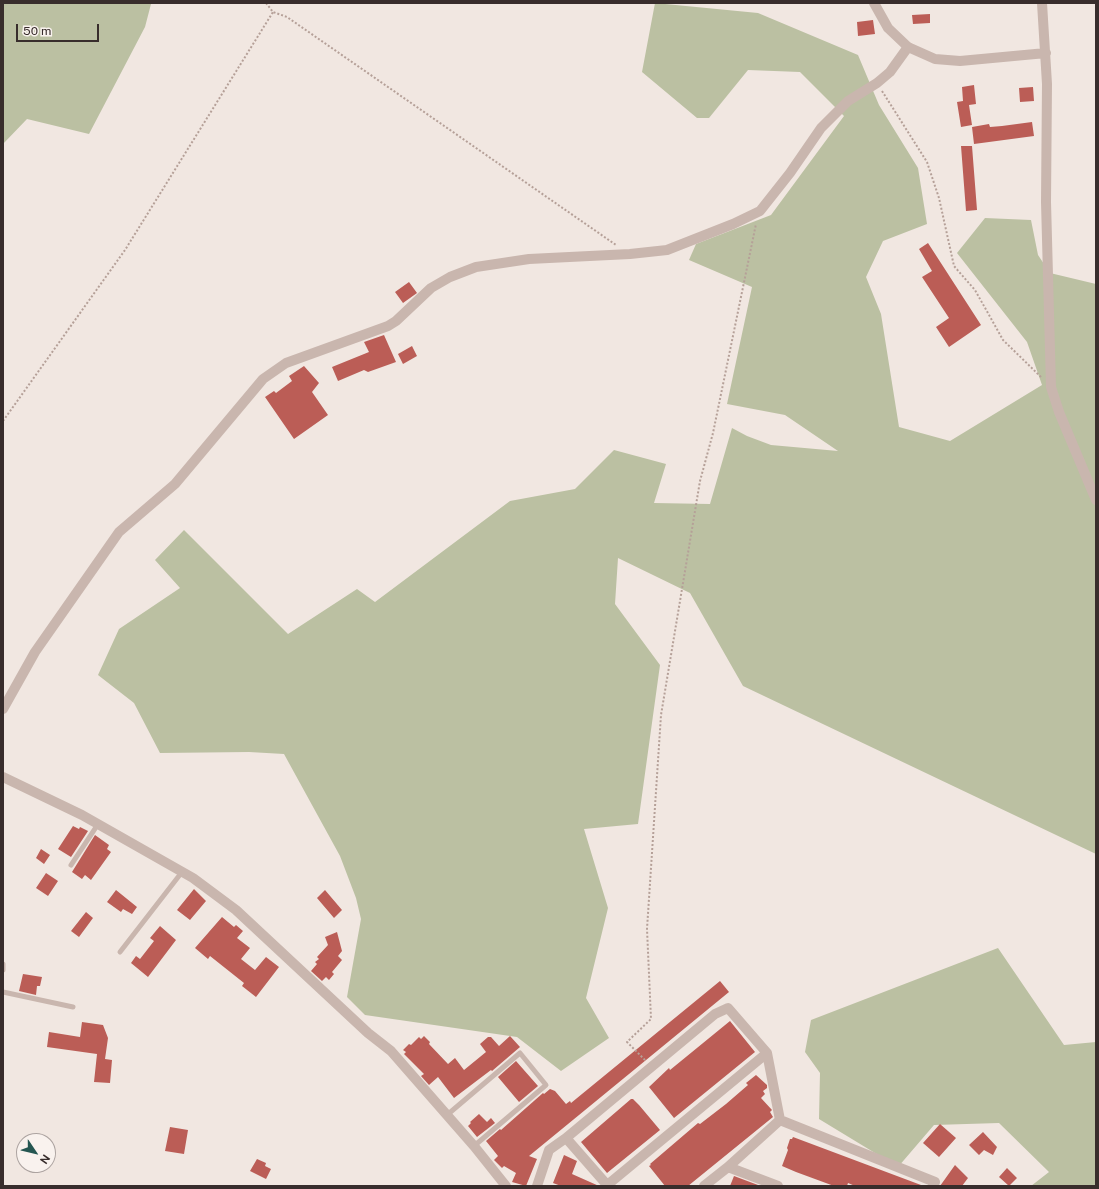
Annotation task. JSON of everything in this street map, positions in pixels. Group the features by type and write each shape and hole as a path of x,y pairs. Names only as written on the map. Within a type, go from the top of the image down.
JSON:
{"street":[{"path":"1042,3 1047,84 1046,202 1051,387 1059,412 1096,500"},
{"path":"878,6 888,28 908,47 935,59 960,61 1046,53"},
{"path":"3,709 35,652 119,532 175,484 263,379 286,363 388,326 396,321 431,288 450,277 476,267 529,259 630,254 667,250 733,224 760,211 790,173 821,128 848,102 878,83 890,72 908,47"},
{"path":"3,777 98,824 182,872 236,910 368,1033 391,1051 474,1146 506,1186"},
{"path":"538,1186 549,1150 566,1138 715,1014 728,1008 767,1053 780,1120"},
{"path":"566,1138 606,1186 767,1053"},
{"path":"704,1186 728,1167 780,1120"},
{"path":"780,1120 935,1182 933,1186"},
{"path":"728,1167 778,1186"}],"lane":[{"path":"71,865 98,824"},
{"path":"120,952 182,872"},
{"path":"3,964 3,970"},
{"path":"3,992 73,1007"},
{"path":"447,1115 520,1053 546,1085 474,1146"}],"path":[{"path":"266,3 273,12 287,16 630,254"},
{"path":"3,421 125,250 273,12"},
{"path":"878,83 926,162 939,198 954,266 975,290 1003,340 1051,387"},
{"path":"651,1066 627,1042 652,1019 647,929 661,715 700,481 714,434 760,211"}],"green space":[{"path":"3,3 151,4 145,27 89,134 27,119 3,144"},
{"path":"655,3 758,13 858,55 879,105 918,168 927,224 883,241 866,277 881,314 899,427 950,441 1042,385 1027,342 957,253 985,218 1031,220 1038,255 1050,273 1096,284 1096,854 743,686 690,593 618,558 615,604 660,665 638,824 584,829 608,908 586,998 609,1038 561,1071 517,1037 365,1015 347,997 361,919 356,898 340,856 284,754 249,752 160,753 134,703 98,675 119,629 180,588 155,560 184,530 288,634 357,589 375,602 510,501 575,489 614,450 666,464 654,503 710,504 732,428 747,436 771,445 838,451 785,415 727,404 752,287 689,260 696,244 771,215 844,116 800,72 748,70 709,118 697,118 642,72"},
{"path":"998,948 1064,1045 1096,1042 1096,1186 1031,1186 1049,1172 999,1123 934,1125 898,1167 819,1119 820,1073 805,1052 811,1020"}],"building":[{"path":"930,14 930,23 913,24 912,15"},
{"path":"873,20 875,34 858,36 857,22"},
{"path":"974,85 976,104 969,105 972,125 961,127 957,102 963,101 962,87"},
{"path":"1033,87 1034,101 1020,102 1019,88"},
{"path":"1032,122 1034,136 974,144 972,127 989,124 990,127"},
{"path":"961,146 972,146 977,210 966,211"},
{"path":"928,243 981,325 949,347 936,327 949,318 922,277 932,271 919,249"},
{"path":"409,282 417,293 403,303 395,292"},
{"path":"384,335 396,362 368,372 364,370 338,381 332,367 369,352 364,342"},
{"path":"412,346 417,356 403,364 398,354"},
{"path":"304,366 319,383 312,392 328,415 294,439 265,397 274,391 276,393 292,381 289,376"},
{"path":"73,826 79,829 80,827 88,831 71,857 58,849"},
{"path":"95,835 109,845 107,849 111,852 91,880 85,875 82,879 72,872"},
{"path":"41,849 50,855 44,864 36,858"},
{"path":"46,873 58,881 48,896 36,888"},
{"path":"194,889 206,901 190,920 177,910"},
{"path":"116,890 137,907 132,914 123,909 121,912 107,902"},
{"path":"325,890 342,910 334,918 317,898"},
{"path":"86,912 93,918 79,937 71,931"},
{"path":"222,917 234,927 236,925 243,931 237,938 250,948 241,959 255,970 266,957 279,967 256,997 242,986 244,983 210,956 208,959 195,948"},
{"path":"160,926 176,940 148,977 131,963 136,956 140,959 154,941 150,938"},
{"path":"337,932 342,951 338,956 342,960 332,972 334,974 329,980 326,977 322,981 311,971 317,964 315,962 319,959 317,957 328,945 325,937"},
{"path":"23,974 42,977 40,986 37,986 36,995 19,991"},
{"path":"720,981 729,992 529,1156 537,1159 526,1186 512,1182 516,1173 504,1166 502,1168 494,1160 498,1156 486,1141 500,1129 501,1130 543,1093 544,1094 550,1089 555,1091 566,1104 570,1101 571,1103"},
{"path":"730,1021 755,1052 674,1118 649,1087 669,1068 670,1070"},
{"path":"82,1022 103,1025 108,1038 105,1059 112,1060 110,1083 94,1082 97,1054 47,1047 49,1032 80,1037"},
{"path":"424,1036 430,1042 429,1044 448,1064 455,1058 464,1070 486,1052 480,1044 488,1037 491,1037 499,1046 510,1036 520,1047 492,1071 491,1070 454,1098 438,1077 429,1085 421,1076 424,1074 404,1054 406,1052 403,1050 409,1044 411,1045 419,1037 421,1039"},
{"path":"516,1061 538,1086 519,1102 498,1077"},
{"path":"756,1075 767,1085 767,1088 763,1091 765,1094 761,1098 772,1110 770,1112 773,1117 688,1186 665,1186 649,1166 651,1165 650,1164 698,1123 700,1124 726,1104 748,1085 746,1083"},
{"path":"631,1099 639,1105 660,1130 607,1173 581,1142"},
{"path":"479,1114 487,1122 491,1118 495,1123 477,1137 468,1126 471,1123 470,1122"},
{"path":"940,1124 956,1138 939,1157 923,1143"},
{"path":"170,1127 188,1130 184,1154 165,1151"},
{"path":"983,1132 997,1147 993,1155 984,1150 979,1155 969,1145"},
{"path":"793,1137 921,1186 855,1186 848,1183 847,1186 834,1186 796,1172 782,1166 788,1150 787,1148 790,1139"},
{"path":"564,1155 577,1161 572,1174 599,1186 561,1186 553,1183"},
{"path":"257,1159 266,1163 265,1166 271,1169 266,1179 250,1171"},
{"path":"955,1165 968,1178 962,1186 940,1186"},
{"path":"1007,1168 1017,1178 1009,1186 999,1177"},
{"path":"734,1176 758,1185 758,1186 730,1186"}]}
